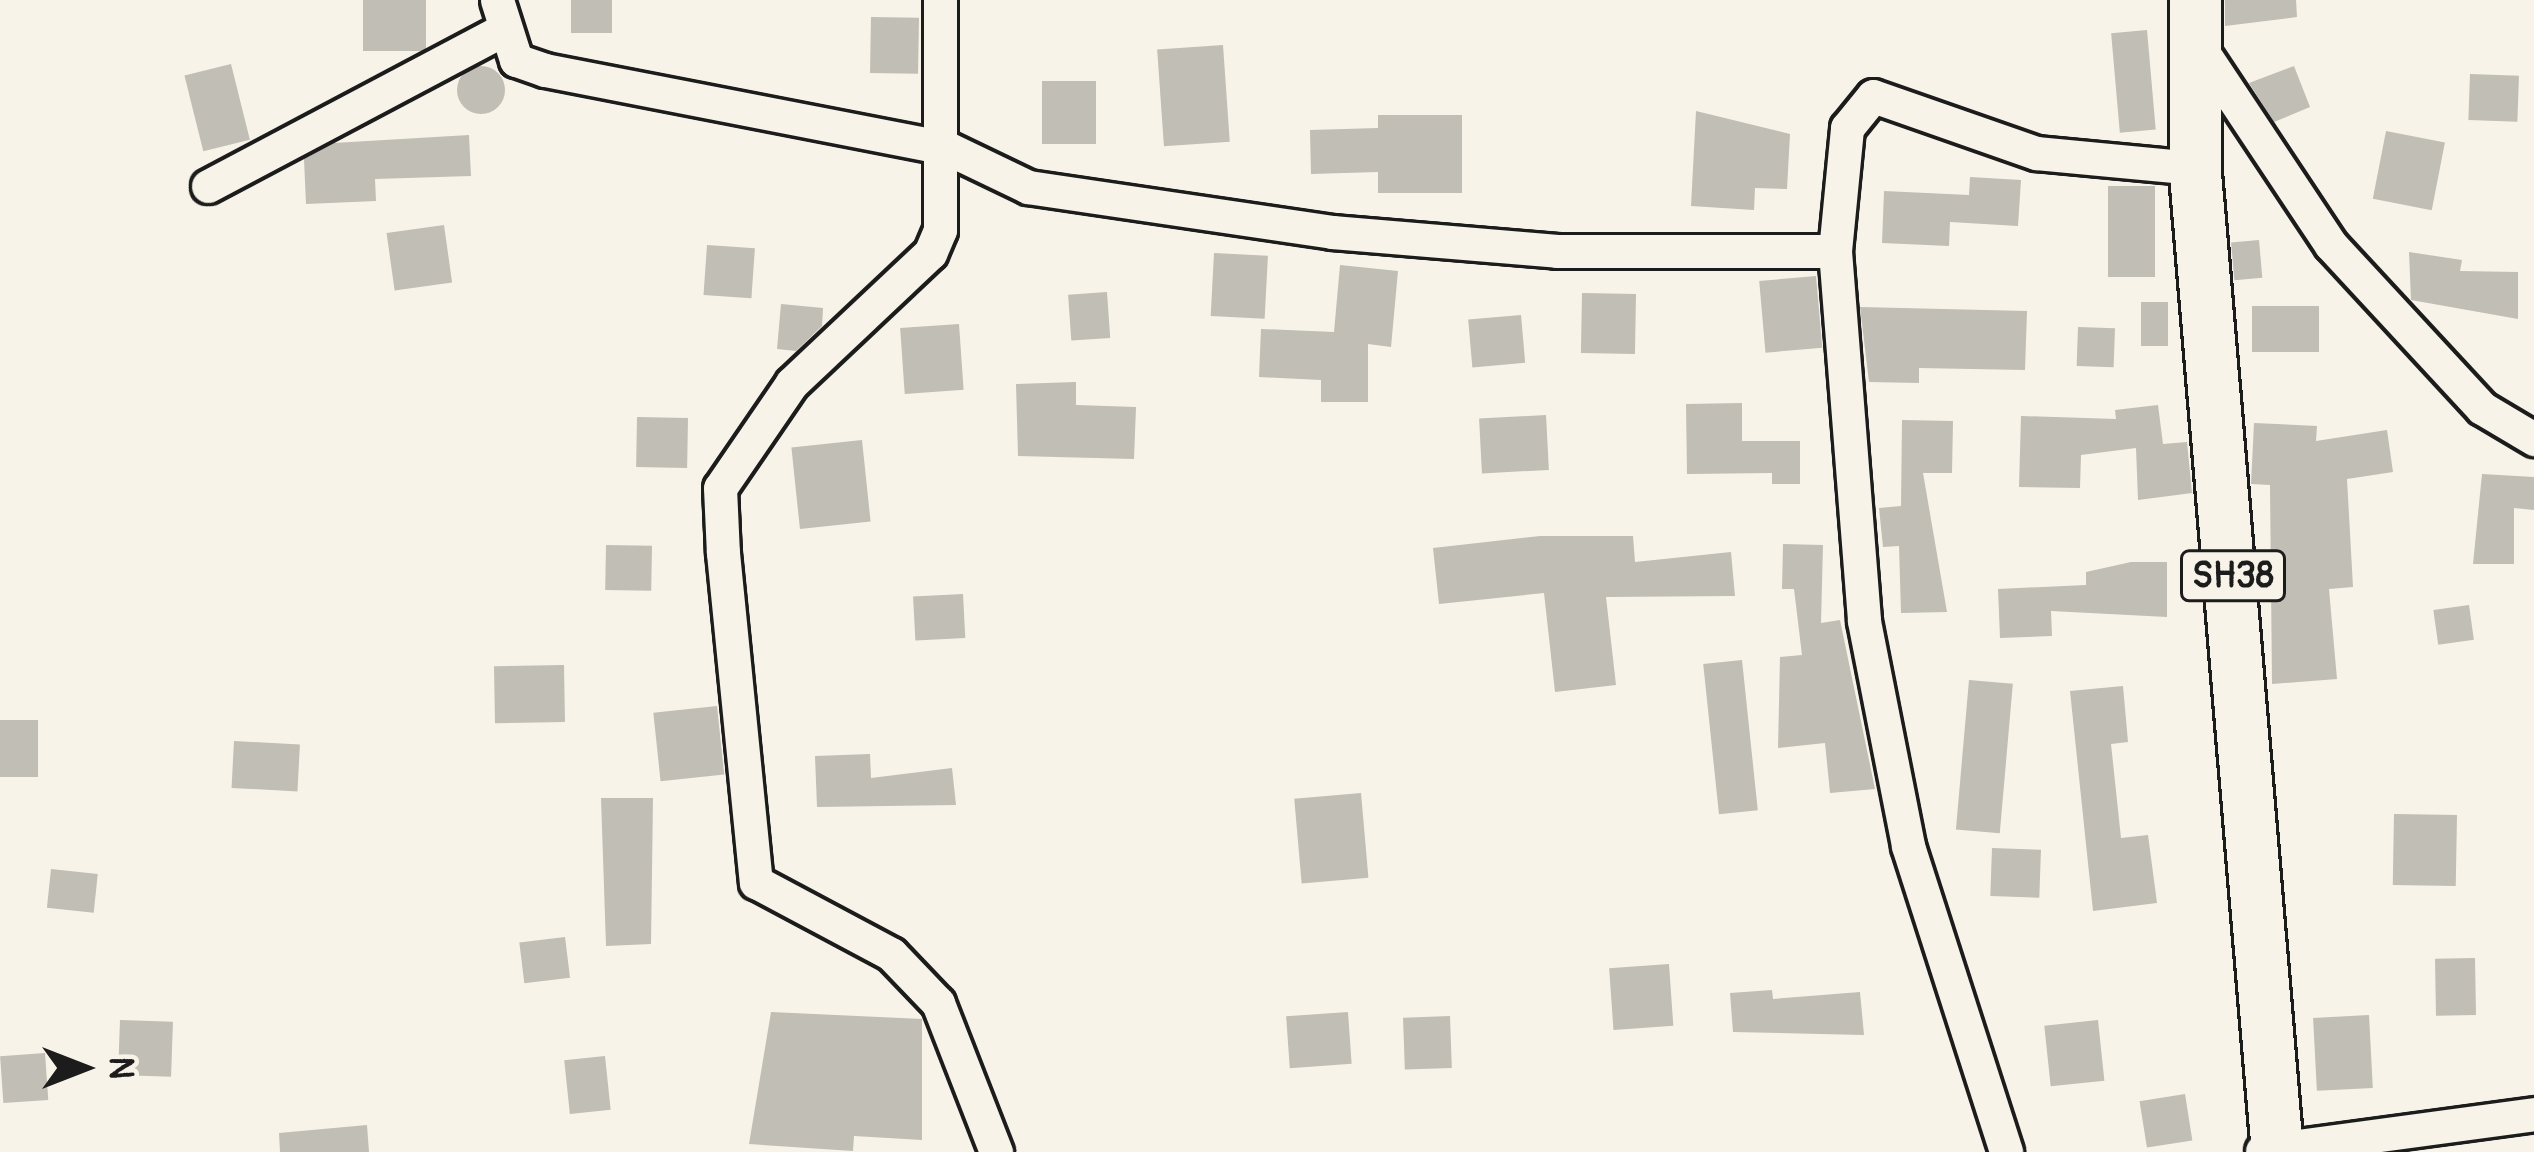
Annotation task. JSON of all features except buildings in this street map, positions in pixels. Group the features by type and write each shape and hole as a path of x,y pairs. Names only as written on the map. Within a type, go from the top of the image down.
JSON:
{"main road":[{"name":"SH38","path":"2196,23 2194,168 2272,1150"}],"street":[{"path":"940,0 936,122 946,148 930,253 792,383 720,488 723,554 756,882 891,955 938,1003 996,1152"},
{"path":"208,187 501,14 517,60 545,70 946,148 1028,187 1234,221 1557,250 1835,250"},
{"path":"2196,23 2331,245 2482,408 2534,439"},
{"path":"2006,1152 1908,846 1864,621 1835,250 1847,128 1873,97 2036,152 2194,168"},
{"path":"2272,1150 2534,1114"}]}
